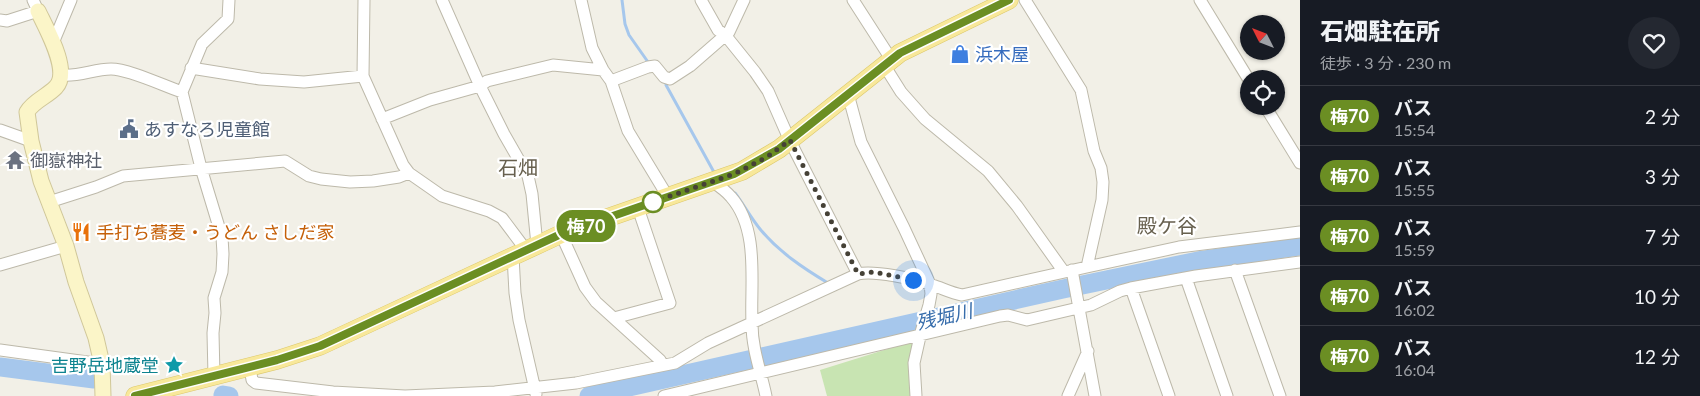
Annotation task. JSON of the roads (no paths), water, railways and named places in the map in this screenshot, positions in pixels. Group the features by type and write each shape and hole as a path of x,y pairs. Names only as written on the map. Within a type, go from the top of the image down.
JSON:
{"main road":[{"path":"135,396 160,393 214,376 294,355 334,340 561,234 713,182 754,164 790,140 888,62 912,46 1009,0"}],"street":[{"path":"53,43 71,0"},
{"path":"214,376 214,298 222,272 222,237 201,168 182,92 202,44 228,19 229,0"},
{"path":"364,0 363,76 402,165 409,173 442,196 489,211 502,218 526,251"},
{"path":"442,0 480,86 528,176 532,194 518,313 535,392"},
{"path":"581,0 592,48 611,81 628,131 668,197"},
{"path":"701,0 718,30 726,36 766,88 790,140 858,274"},
{"path":"611,81 655,66 664,77 670,79 690,66 726,36 744,0"},
{"path":"853,0 888,62 901,92 924,119 988,171 1068,271 1078,296 1095,396"},
{"path":"1025,0 1080,90 1094,151 1101,168 1104,182 1102,200 1087,267"},
{"path":"1200,0 1243,70"},
{"path":"0,20 7,21 36,6 53,43 58,59 60,81 56,87 27,112 31,142 41,181 66,246 76,282 96,338 102,364 103,396"},
{"path":"382,119 430,100 480,86 487,81 547,65 559,64 603,70"},
{"path":"191,68 260,79 304,82 363,76"},
{"path":"61,76 73,76 113,69 127,72 182,92"},
{"path":"848,94 861,142 930,284 929,305 914,363 916,396"},
{"path":"1271,115 1300,163"},
{"path":"0,130 31,142"},
{"path":"49,202 123,176 285,161 309,176 350,182 373,181 399,177 409,173"},
{"path":"713,182 729,195 742,214 751,245 752,324 755,351 766,396"},
{"path":"614,318 670,303 638,208"},
{"path":"250,367 252,380 256,383 332,392 397,396 535,392 675,363 708,343 858,274 874,272 930,284 962,295 1178,248 1300,232"},
{"path":"561,234 585,287 596,302 660,360 663,365"},
{"path":"0,265 66,246"},
{"path":"664,396 760,370 1000,316 1008,315 1027,320 1091,306 1120,291 1131,288 1235,270 1300,262"},
{"path":"1235,270 1280,396"},
{"path":"1186,278 1227,396"},
{"path":"1131,288 1170,396"},
{"path":"0,350 102,364"},
{"path":"1068,396 1088,351"}],"waterway":[{"path":"622,0 625,24 629,35 648,62"},
{"path":"666,85 715,174"},
{"path":"735,193 757,225 775,245 828,283"},
{"name":"残堀川","path":"589,396 1063,289 1198,261 1300,246"},
{"name":"残堀川","path":"0,367 94,379"},
{"name":"残堀川","path":"223,395 229,396"}],"place":[{"name":"浜木屋","path":"960,54"},
{"name":"あすなろ児童館","path":"129,129"},
{"name":"御嶽神社","path":"15,160"},
{"name":"手打ち蕎麦・うどん さしだ家","path":"81,232"},
{"name":"吉野岳地蔵堂","path":"174,365"}],"district":[{"name":"石畑","path":"518,167"},
{"name":"殿ケ谷","path":"1167,225"}]}
